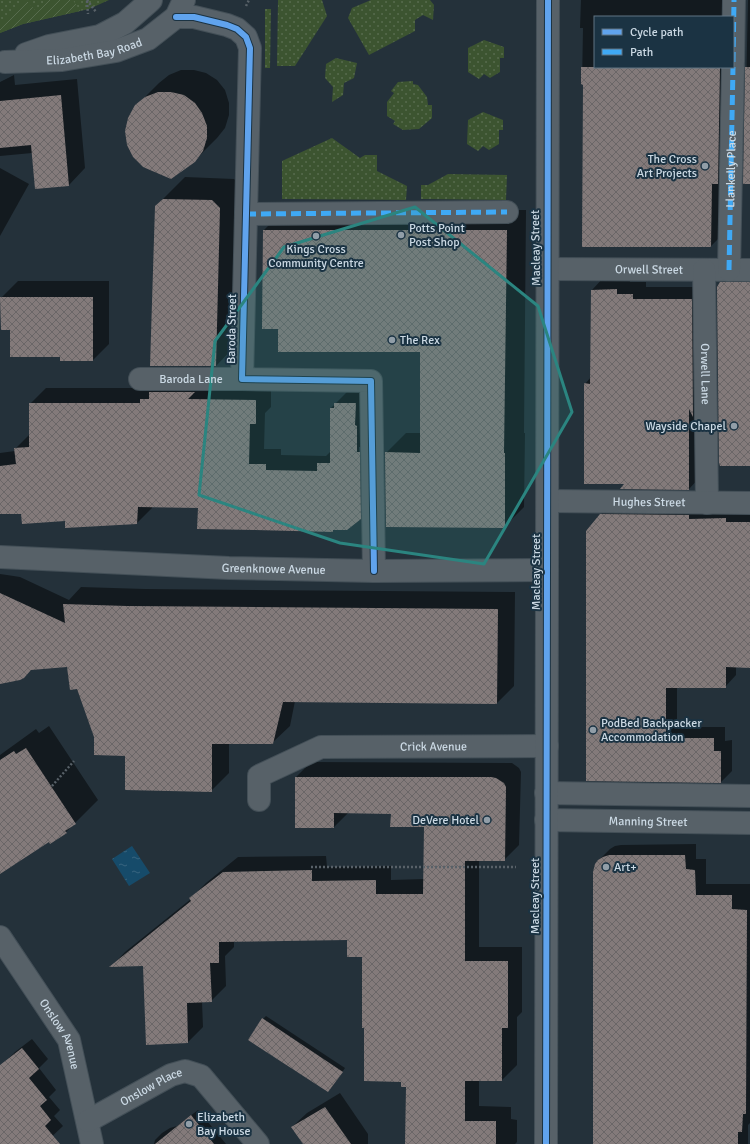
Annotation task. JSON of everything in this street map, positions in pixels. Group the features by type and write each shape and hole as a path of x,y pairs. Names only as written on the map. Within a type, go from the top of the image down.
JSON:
{"street":[{"name":"Macleay Street","path":"546,1144 548,0"},
{"path":"734,0 734,16"},
{"name":"Elizabeth Bay Road","path":"2,62 49,46 100,36 125,23 150,1"},
{"name":"Elizabeth Bay Road","path":"2,62 62,60 116,51 148,38 180,8"},
{"name":"Baroda Street","path":"180,8 194,17 237,28 246,37 250,48 242,379 371,381 374,571"},
{"name":"Llankelly Place","path":"733,68 740,270"},
{"path":"246,214 507,212"},
{"name":"Orwell Street","path":"548,269 740,270"},
{"name":"Orwell Lane","path":"704,270 706,503"},
{"name":"Baroda Lane","path":"140,379 242,379"},
{"name":"Hughes Street","path":"548,500 750,503"},
{"name":"Greenknowe Avenue","path":"0,556 229,568 374,571 547,570"},
{"name":"Crick Avenue","path":"259,800 259,776 321,747 547,746"},
{"path":"546,794 750,796"},
{"name":"Manning Street","path":"546,820 750,823"},
{"name":"Onslow Avenue","path":"0,937 69,1040 92,1144"},
{"name":"Onslow Place","path":"88,1121 171,1074 185,1071 201,1076 258,1144"}],"path":[{"path":"87,0 100,18"},
{"path":"87,0 89,21"},
{"path":"246,6 249,0"},
{"path":"52,786 74,761"},
{"path":"311,867 516,867"}],"highlighted area":[{"path":"415,207 538,306 572,412 484,564 340,543 199,495 215,341 284,247"}],"green space":[{"path":"0,0 109,0 89,9 23,24 0,33"},
{"path":"24,0 26,0 35,10 45,2 43,0 73,0 80,11 23,24 0,33 0,22"},
{"path":"278,0 322,0 327,16 295,66 277,66"},
{"path":"371,0 430,0 434,5 433,20 423,15 415,20 415,31 369,55 348,18 352,8"},
{"path":"265,9 271,9 270,68 265,68"},
{"path":"484,40 504,47 504,58 500,58 500,72 490,78 484,74 479,79 468,72 468,48"},
{"path":"336,58 357,63 354,78 344,83 343,95 332,102 333,87 325,78 326,64"},
{"path":"413,81 413,84 418,85 427,97 428,105 432,105 432,118 419,129 403,130 393,124 395,121 387,116 387,102 394,93 391,91 398,82"},
{"path":"483,112 503,120 503,130 499,130 499,144 489,150 483,146 478,151 467,144 468,120"},
{"path":"332,138 360,158 365,155 377,155 377,171 407,186 406,200 282,199 282,161"},
{"path":"448,174 507,175 506,200 421,199 421,185 428,185"}],"water":[{"path":"132,846 150,873 129,886 112,859"}],"building":[{"path":"581,67 720,68 718,184 712,184 711,247 582,247 583,85 581,84"},
{"path":"745,67 750,67 750,184 743,184"},
{"path":"158,92 171,92 184,95 195,103 202,113 207,126 207,138 203,151 195,162 171,179 143,167 133,157 127,145 125,131 128,118 135,105 145,97"},
{"path":"61,95 69,186 35,189 31,145 0,148 0,101"},
{"path":"163,199 212,200 220,208 216,366 150,366 155,206"},
{"name":"The Rex","path":"263,230 507,230 504,453 505,528 386,527 385,452 420,453 420,352 278,352 278,329 262,329"},
{"path":"720,282 750,282 750,466 720,466 719,463 717,287"},
{"path":"617,289 617,294 633,294 633,299 692,299 693,417 689,409 689,490 620,489 624,484 584,484 584,383 590,384 591,290"},
{"path":"0,297 93,297 93,361 60,361 60,357 10,357 10,330 1,330"},
{"path":"149,392 195,392 188,399 256,400 256,424 250,424 249,464 266,464 266,470 317,471 317,463 330,463 330,408 334,408 334,403 356,403 355,425 357,426 357,452 360,452 361,519 347,530 333,530 333,532 197,529 198,508 138,507 137,524 65,528 65,521 22,524 21,514 0,514 0,466 16,464 14,448 29,447 29,403 140,403 140,399 149,399"},
{"path":"600,514 689,515 689,519 726,518 726,522 750,522 750,668 726,667 726,688 666,688 666,738 714,738 714,751 721,751 721,783 586,781 586,531"},
{"path":"0,593 65,623 63,604 127,606 498,609 497,704 283,702 273,744 212,744 212,792 125,790 125,756 94,755 94,737 77,689 70,690 67,667 31,670 24,678 20,680 0,684"},
{"path":"26,748 76,824 65,831 67,833 50,844 49,842 0,874 0,760 14,751 16,754"},
{"path":"295,777 491,777 504,783 506,787 505,861 465,861 465,961 508,961 508,1028 502,1028 502,1081 465,1081 465,1121 496,1121 496,1144 405,1144 406,1087 401,1087 401,1082 364,1081 362,957 347,957 347,940 219,942 219,963 210,963 212,1002 187,1003 188,1043 146,1045 143,966 109,967 191,901 189,898 223,872 312,870 312,881 376,880 376,894 423,894 424,827 390,827 391,814 334,813 334,828 295,828"},
{"path":"609,855 685,855 686,869 695,870 696,895 732,895 732,909 747,910 746,1114 743,1114 742,1132 738,1132 738,1144 593,1144 593,872 595,864 598,860"},
{"path":"262,1018 343,1072 328,1092 248,1040"},
{"path":"22,1048 39,1069 29,1078 47,1100 40,1106 51,1120 45,1126 60,1144 0,1144 0,1065"},
{"path":"325,1107 351,1144 303,1144 291,1127"},
{"name":"Elizabeth Bay House","path":"191,1115 214,1144 155,1144"}],"marked path":[{"path":"734,0 734,16"},
{"path":"729,270 733,68"},
{"path":"246,214 507,212"}],"cycle path":[{"path":"546,1144 548,0"},
{"path":"176,17 194,17 237,29 246,37 250,48 242,379 371,381 374,571"}],"place":[{"name":"The Cross Art Projects","path":"705,166"},
{"name":"Potts Point Post Shop","path":"401,235"},
{"name":"Kings Cross Community Centre","path":"316,236"},
{"name":"The Rex","path":"392,340"},
{"name":"Wayside Chapel","path":"734,426"},
{"name":"PodBed Backpacker Accommodation","path":"593,730"},
{"name":"DeVere Hotel","path":"487,820"},
{"name":"Art+","path":"606,867"},
{"name":"Elizabeth Bay House","path":"189,1124"}]}
